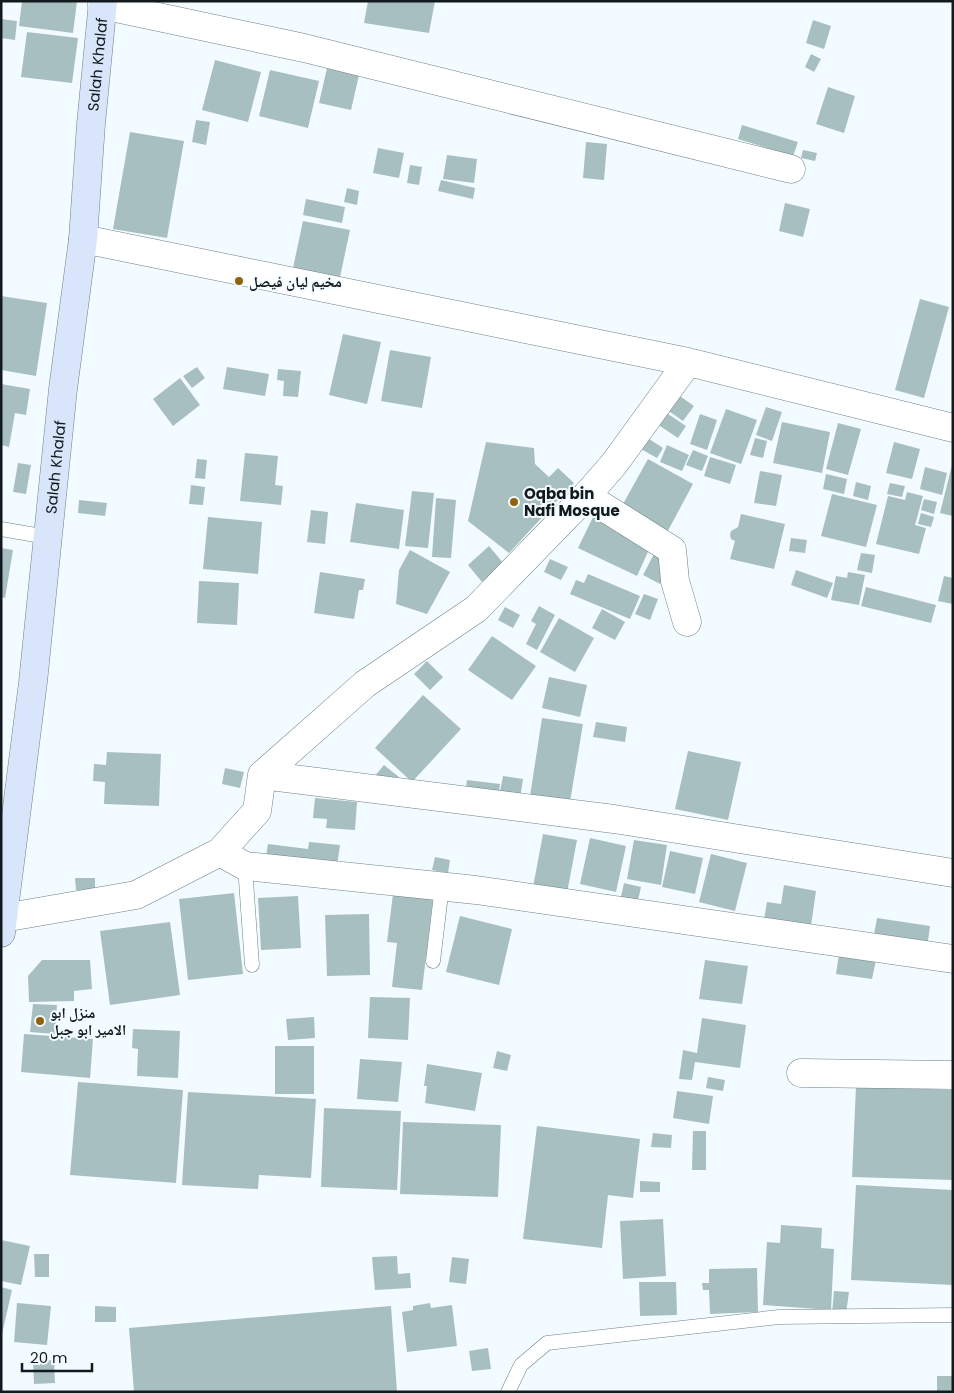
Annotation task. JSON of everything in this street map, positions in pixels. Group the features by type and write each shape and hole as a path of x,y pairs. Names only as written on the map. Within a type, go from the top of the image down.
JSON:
{"street":[{"path":"103,3 304,48 792,169"},
{"name":"Salah Khalaf","path":"2,926 33,682 63,389 83,239 91,124 103,3"},
{"path":"83,239 688,362 953,428"},
{"path":"2,926 136,894 220,852 257,811 262,775 365,684 476,609 586,496 614,464 688,362"},
{"path":"586,496 672,550 675,581 687,622"},
{"path":"262,775 614,819 953,873"},
{"path":"220,852 245,866 442,886 953,959"},
{"path":"801,1073 953,1075"}],"lane":[{"path":"1,529 47,537"},
{"path":"245,866 252,965"},
{"path":"433,961 442,886"},
{"path":"508,1392 521,1365 547,1343 779,1317 953,1315"}],"building":[{"path":"22,1 77,1 73,33 19,26"},
{"path":"368,1 435,1 429,33 364,23"},
{"path":"1,19 17,21 15,40 1,38"},
{"path":"813,20 831,26 824,49 806,43"},
{"path":"27,32 78,38 72,83 21,77"},
{"path":"811,54 821,59 814,72 805,67"},
{"path":"215,60 261,72 248,122 202,110"},
{"path":"327,68 359,75 351,110 319,103"},
{"path":"270,70 319,81 308,128 259,116"},
{"path":"828,87 855,96 844,133 816,124"},
{"path":"196,120 210,122 206,145 192,142"},
{"path":"742,125 798,142 793,156 738,139"},
{"path":"130,132 184,141 167,238 113,229"},
{"path":"586,142 607,144 604,180 583,178"},
{"path":"378,148 404,153 399,178 373,173"},
{"path":"803,150 817,153 815,161 801,158"},
{"path":"447,155 477,159 474,183 443,179"},
{"path":"410,165 422,167 419,185 407,183"},
{"path":"441,180 475,188 473,199 438,191"},
{"path":"347,188 359,191 357,205 344,202"},
{"path":"306,199 345,207 342,223 303,215"},
{"path":"785,203 810,209 803,237 779,231"},
{"path":"303,221 350,230 340,277 293,268"},
{"path":"1,296 47,303 36,376 1,370"},
{"path":"920,299 949,307 924,398 895,390"},
{"path":"343,334 381,342 367,404 329,395"},
{"path":"390,350 431,357 422,408 381,401"},
{"path":"197,367 205,378 192,388 183,376"},
{"path":"227,367 269,374 265,396 223,389"},
{"path":"278,369 301,371 298,397 283,396 284,381 277,380"},
{"path":"180,378 200,405 173,426 153,399"},
{"path":"1,384 30,389 26,415 15,413 9,447 1,445"},
{"path":"677,394 694,406 683,421 666,409"},
{"path":"766,407 782,412 772,441 756,435"},
{"path":"726,409 757,420 741,464 710,453"},
{"path":"662,410 686,426 678,438 654,422"},
{"path":"700,414 717,420 707,450 690,444"},
{"path":"782,422 830,432 822,473 773,463"},
{"path":"838,423 861,429 848,475 826,469"},
{"path":"646,437 663,448 657,458 639,448"},
{"path":"755,438 767,441 763,458 750,455"},
{"name":"Oqba bin Nafi Mosque","path":"486,442 534,448 535,464 549,477 558,468 574,483 509,553 468,521"},
{"path":"894,442 920,449 912,479 886,473"},
{"path":"667,445 689,455 682,471 660,462"},
{"path":"693,450 708,456 702,471 686,465"},
{"path":"245,453 278,456 275,485 283,486 281,505 240,501"},
{"path":"710,457 736,465 730,484 704,476"},
{"path":"197,459 207,460 205,479 195,478"},
{"path":"648,459 693,484 664,538 618,513"},
{"path":"18,463 31,465 26,494 13,492"},
{"path":"953,465 953,516 940,513"},
{"path":"925,467 947,473 942,495 920,489"},
{"path":"760,471 782,475 776,506 754,503"},
{"path":"826,474 847,479 844,494 823,489"},
{"path":"856,482 871,486 868,500 853,496"},
{"path":"890,483 905,486 902,497 887,494"},
{"path":"191,485 205,487 203,505 189,504"},
{"path":"412,491 434,493 428,548 405,546"},
{"path":"907,492 923,496 915,525 926,528 919,554 876,544 888,496 905,500"},
{"path":"832,494 877,505 866,547 821,536"},
{"path":"436,498 456,500 451,558 432,557"},
{"path":"924,499 937,502 934,514 921,510"},
{"path":"79,500 107,503 105,516 78,513"},
{"path":"356,503 404,510 399,549 350,542"},
{"path":"311,510 328,512 325,544 307,542"},
{"path":"921,513 934,517 931,527 918,524"},
{"path":"741,514 785,524 774,569 730,559 735,541 731,539 730,535 731,531 738,527"},
{"path":"594,515 652,543 637,576 578,548"},
{"path":"208,517 262,522 258,574 203,569"},
{"path":"791,538 807,540 805,553 789,551"},
{"path":"489,546 504,564 482,582 468,565"},
{"path":"1,548 13,550 5,598 1,597"},
{"path":"410,550 450,572 427,614 396,604 399,570"},
{"path":"861,553 875,555 872,573 857,570"},
{"path":"654,554 671,563 660,584 643,575"},
{"path":"550,559 568,567 561,580 544,572"},
{"path":"796,570 833,583 827,598 791,585"},
{"path":"320,572 365,579 363,590 359,590 354,619 314,613"},
{"path":"848,572 865,575 859,605 831,600 836,576 847,578"},
{"path":"588,574 640,596 630,619 570,594 576,580 584,583"},
{"path":"944,576 953,578 953,604 938,601"},
{"path":"199,581 239,583 237,625 197,623"},
{"path":"866,587 936,605 931,623 861,606"},
{"path":"644,594 658,599 650,620 635,614"},
{"path":"539,606 555,615 537,650 526,644 536,624 531,621"},
{"path":"505,607 520,615 513,628 498,620"},
{"path":"602,609 625,622 615,640 592,628"},
{"path":"559,618 594,638 575,672 540,652"},
{"path":"492,636 536,666 512,700 468,670"},
{"path":"427,661 443,677 430,690 414,674"},
{"path":"549,677 587,685 580,717 542,708"},
{"path":"423,695 461,729 412,782 375,748"},
{"path":"542,718 583,724 570,802 530,796"},
{"path":"596,722 627,727 625,742 593,737"},
{"path":"688,751 741,762 728,820 675,809"},
{"path":"107,752 161,754 159,806 104,804 105,782 93,781 94,764 106,765"},
{"path":"384,765 399,777 388,789 374,777"},
{"path":"225,768 244,772 240,788 222,784"},
{"path":"503,776 523,779 520,799 499,796"},
{"path":"467,780 500,784 498,799 465,794"},
{"path":"315,798 357,802 355,830 326,828 327,819 313,818"},
{"path":"543,834 577,840 567,893 533,887"},
{"path":"590,838 626,846 616,892 580,884"},
{"path":"634,840 667,845 661,885 627,879"},
{"path":"309,842 340,845 337,866 266,857 268,844 308,849"},
{"path":"670,851 703,858 695,894 662,887"},
{"path":"711,854 747,863 735,911 699,902"},
{"path":"435,857 450,860 448,873 432,870"},
{"path":"75,878 95,878 95,890 76,890"},
{"path":"624,883 641,887 637,905 620,901"},
{"path":"784,885 816,891 811,926 764,919 767,902 781,904"},
{"path":"234,893 243,974 188,980 179,899"},
{"path":"393,894 433,898 422,990 392,987 397,943 387,942"},
{"path":"298,896 301,948 261,950 258,898"},
{"path":"369,914 370,975 327,976 325,915"},
{"path":"460,916 512,929 499,985 446,972"},
{"path":"877,918 930,926 927,948 873,940"},
{"path":"170,922 180,995 110,1005 100,931"},
{"path":"839,954 876,960 872,979 836,974"},
{"path":"42,960 90,960 92,989 74,991 74,1001 29,1002 28,976"},
{"path":"705,960 748,966 742,1004 699,999"},
{"path":"370,997 410,998 408,1040 368,1038"},
{"path":"33,1004 57,1005 55,1034 30,1032"},
{"path":"314,1017 315,1038 288,1040 286,1019"},
{"path":"702,1018 746,1025 740,1068 695,1062 692,1080 679,1079 683,1050 697,1053"},
{"path":"133,1029 180,1031 178,1078 137,1076 138,1049 132,1048"},
{"path":"24,1034 93,1039 90,1078 21,1072"},
{"path":"275,1046 314,1046 314,1094 275,1094"},
{"path":"497,1051 511,1055 507,1071 493,1068"},
{"path":"360,1059 402,1062 398,1102 357,1099"},
{"path":"427,1064 482,1073 475,1111 425,1103 427,1086 424,1086"},
{"path":"708,1077 725,1080 723,1091 706,1088"},
{"path":"78,1082 183,1090 176,1183 70,1175"},
{"path":"856,1086 953,1090 953,1180 852,1177"},
{"path":"677,1091 713,1096 709,1124 673,1118"},
{"path":"188,1092 316,1099 311,1178 259,1175 258,1189 182,1185"},
{"path":"324,1108 401,1111 397,1190 321,1187"},
{"path":"403,1122 501,1125 498,1197 400,1194"},
{"path":"537,1126 640,1139 633,1198 608,1195 602,1248 523,1239"},
{"path":"693,1131 706,1131 706,1170 692,1170"},
{"path":"653,1133 672,1135 671,1148 651,1147"},
{"path":"640,1181 660,1182 660,1192 640,1192"},
{"path":"856,1185 953,1190 953,1285 851,1280"},
{"path":"663,1219 666,1276 623,1279 620,1221"},
{"path":"781,1225 822,1228 821,1248 834,1249 831,1310 763,1305 767,1242 780,1243"},
{"path":"1,1240 30,1246 21,1285 1,1281"},
{"path":"34,1254 49,1254 49,1277 35,1277"},
{"path":"397,1256 398,1274 410,1273 411,1288 375,1290 372,1257"},
{"path":"452,1257 469,1259 466,1284 449,1282"},
{"path":"757,1268 758,1312 710,1314 709,1290 703,1290 702,1283 709,1283 709,1269"},
{"path":"639,1282 676,1282 677,1315 640,1316"},
{"path":"1,1287 12,1290 2,1334 1,1334"},
{"path":"834,1291 849,1292 846,1314 832,1313"},
{"path":"17,1303 51,1306 47,1345 14,1342"},
{"path":"430,1303 431,1308 452,1305 457,1346 407,1352 402,1312 413,1310 413,1306"},
{"path":"95,1306 116,1307 116,1322 95,1322"},
{"path":"391,1306 397,1392 134,1392 129,1328"},
{"path":"488,1348 491,1369 472,1371 469,1351"},
{"path":"54,1360 55,1383 34,1384 33,1361"},
{"path":"937,1376 953,1376 953,1392 937,1392"}],"place":[{"name":"مخيم ليان فيصل","path":"239,281"},
{"name":"Oqba bin Nafi Mosque","path":"514,502"},
{"name":"منزل ابو الامير ابو جبل","path":"40,1021"}]}
